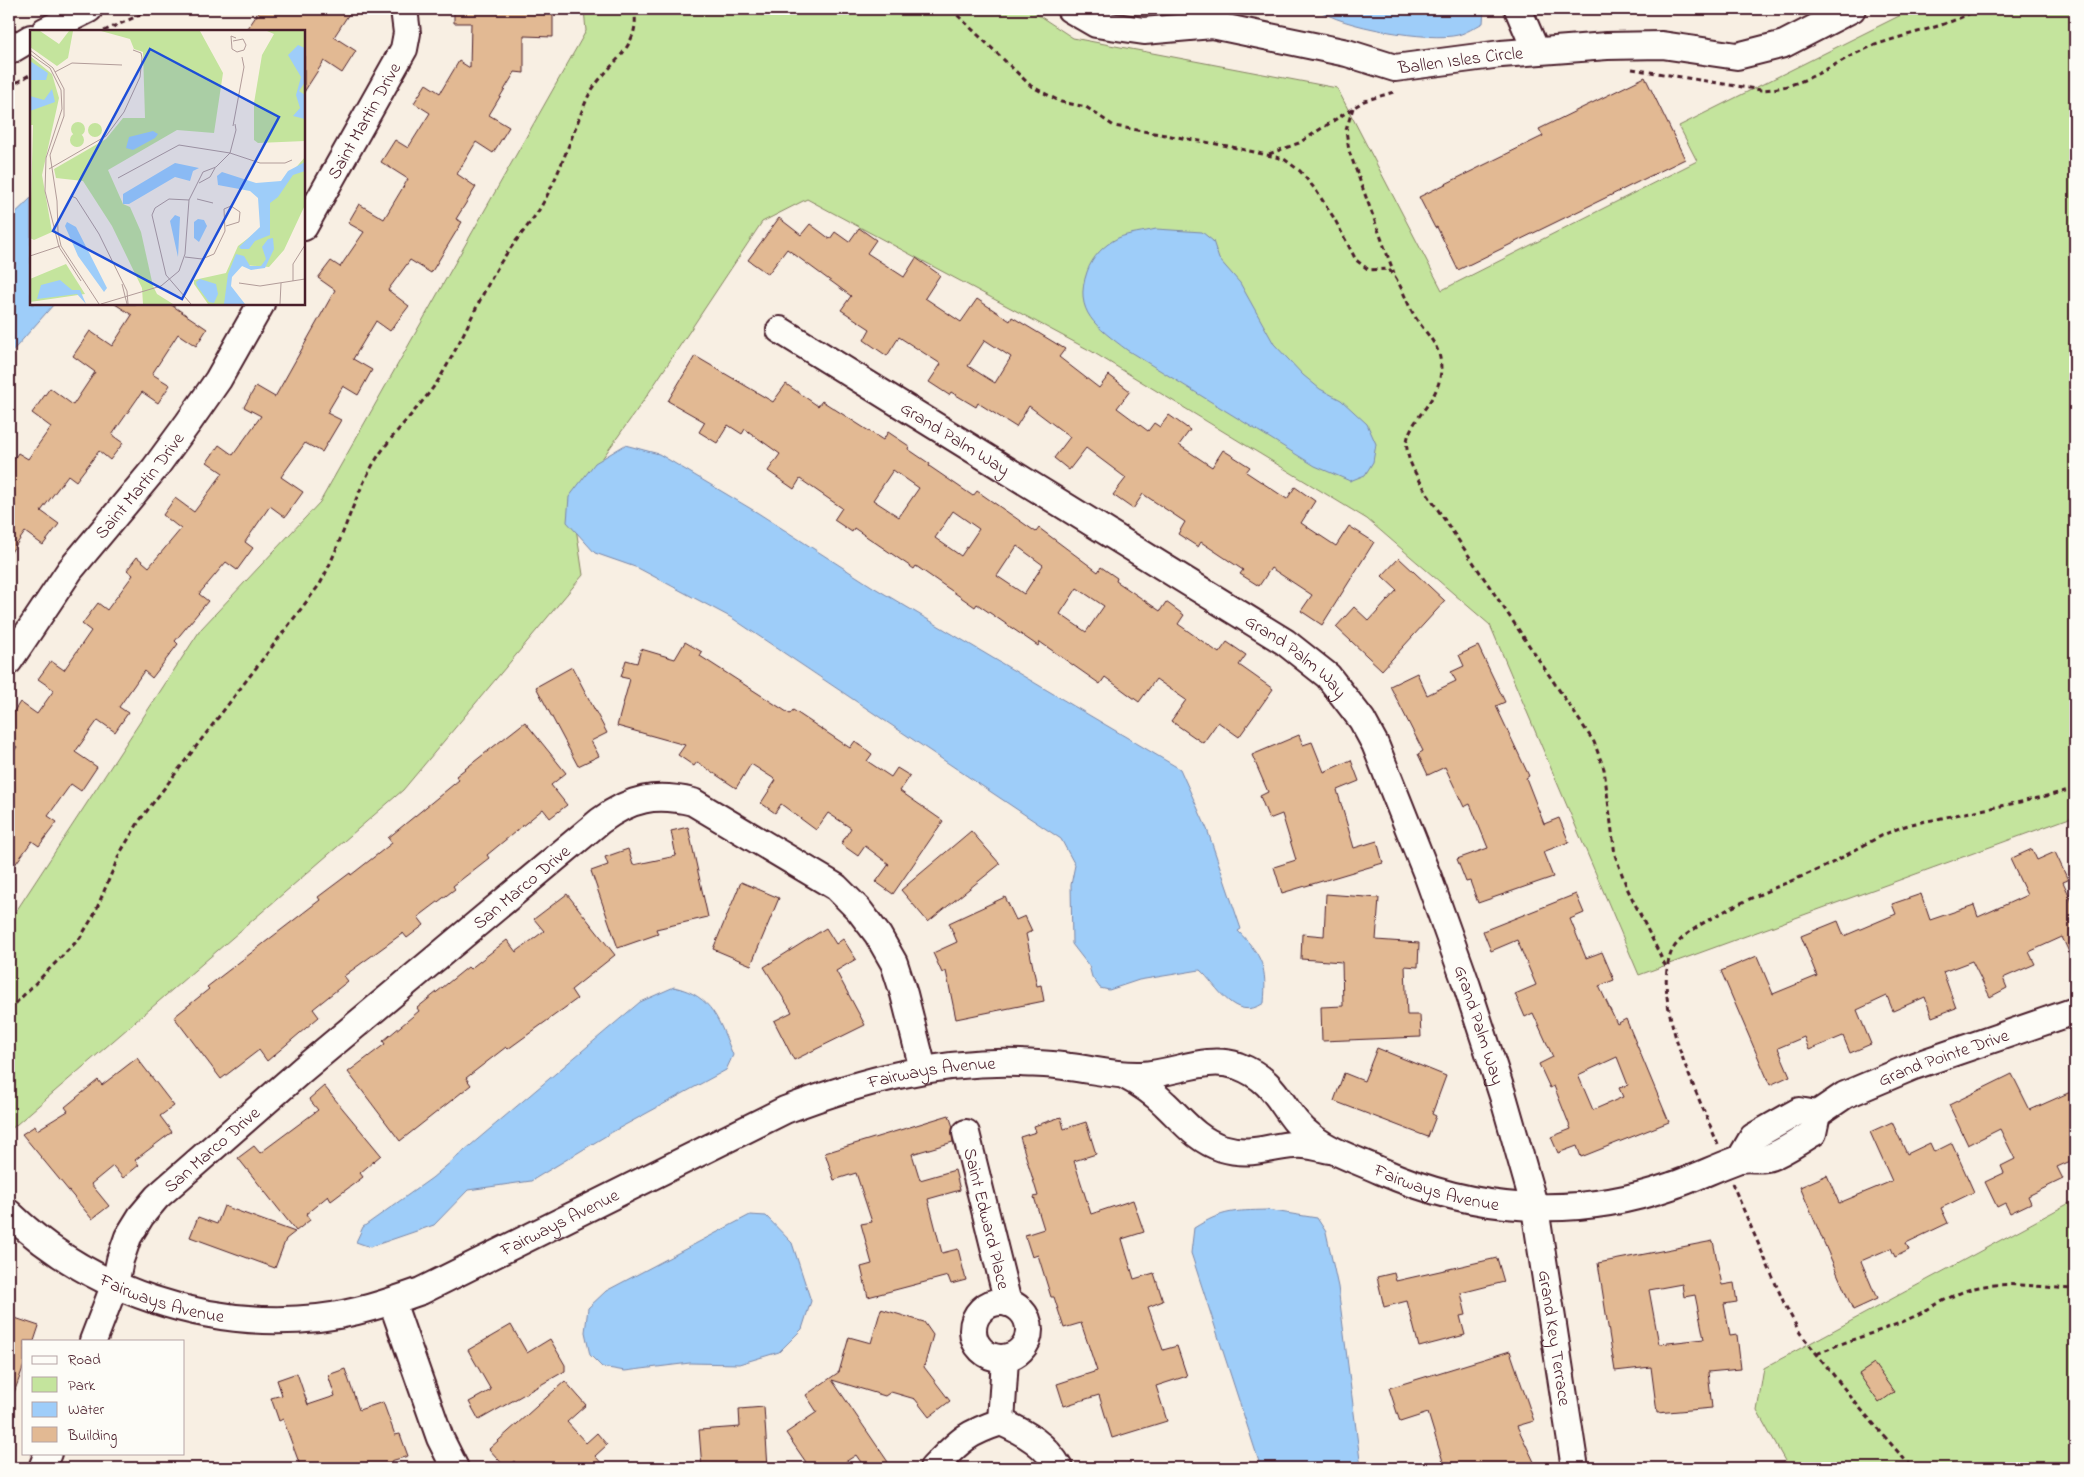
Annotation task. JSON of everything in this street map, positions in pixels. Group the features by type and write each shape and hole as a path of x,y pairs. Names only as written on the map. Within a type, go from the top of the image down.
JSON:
{"street":[{"path":"48,30 89,9"},
{"name":"Saint Martin Drive","path":"305,225 404,49 407,33 404,9"},
{"name":"Ballen Isles Circle","path":"1070,9 1096,24 1144,31 1212,25 1347,53 1396,68 1536,51 1607,46 1662,45 1737,56 1784,44 1852,9"},
{"path":"1518,9 1536,51"},
{"path":"9,52 30,39"},
{"name":"Saint Martin Drive","path":"9,661 70,570 155,468 188,423 218,380 260,305"},
{"name":"Grand Palm Way","path":"780,330 1285,642 1328,676 1347,697 1375,744 1468,986 1503,1096 1535,1208"},
{"name":"San Marco Drive","path":"93,1340 115,1284 120,1260 128,1237 156,1197 458,938 600,821 616,809 634,802 660,798 693,802 836,887 859,910 878,935 894,963 904,994 923,1070"},
{"name":"Grand Pointe Drive","path":"1733,1162 1752,1137 1798,1111 1817,1114 1845,1095 1914,1066 2075,1011"},
{"name":"Fairways Avenue","path":"9,1213 59,1254 115,1284 157,1301 202,1313 241,1318 280,1320 319,1318 358,1311 392,1302 421,1291 785,1110 839,1090 886,1077 971,1064 1019,1063 1067,1066 1124,1075 1161,1073 1214,1062 1235,1065 1253,1072 1268,1083 1280,1096 1289,1112 1312,1138 1419,1188 1466,1200 1535,1208"},
{"name":"Fairways Avenue","path":"1124,1075 1148,1089 1188,1128 1204,1140 1222,1148 1245,1152 1293,1145 1310,1145 1343,1153"},
{"name":"Saint Edward Place","path":"966,1133 1008,1303"},
{"path":"1535,1208 1614,1201 1668,1187 1733,1162"},
{"name":"Grand Key Terrace","path":"1535,1208 1575,1468"},
{"path":"392,1302 440,1438 455,1468"},
{"name":"Saint Edward Place","path":"1008,1303 1024,1314 1028,1322 1027,1342 1022,1350 1005,1359 997,1358 981,1350 973,1335 976,1317 988,1305 1008,1303"},
{"path":"1001,1422 1005,1359"},
{"path":"933,1468 958,1442 977,1430 1001,1422 1022,1431 1040,1444 1060,1468"},
{"path":"42,1468 48,1454"}],"path":[{"path":"106,30 153,9"},
{"path":"9,1010 80,938 94,915 120,853 140,820 320,584 331,563 351,508 370,469 390,437 430,392 444,371 467,331 496,269 538,211 554,182 588,96 620,59 633,37 634,9"},
{"path":"952,9 1032,86 1061,102 1086,107 1114,126 1268,154 1284,159 1300,171 1334,218 1356,260 1369,270 1388,269 1395,275"},
{"path":"1627,68 1761,90 1781,89 1808,80 1871,47 1964,17 1978,9"},
{"path":"9,87 30,75"},
{"path":"1268,154 1299,143 1364,102 1406,88"},
{"path":"1353,108 1346,130 1349,151 1395,275 1415,316 1440,356 1442,376 1435,396 1410,433 1407,448 1413,468 1428,494 1527,643 1578,715 1594,742 1604,769 1614,855 1634,905 1668,971"},
{"path":"1912,1468 1859,1407 1800,1333 1784,1303 1733,1162 1678,1050 1670,1017 1666,979 1671,952 1690,932 1717,915 1807,875 1901,828 2024,802 2075,788"},
{"path":"1817,1354 1843,1341 1882,1330 1913,1317 1950,1297 1980,1287 2006,1285 2075,1288"}],"green space":[{"path":"584,9 1029,9 1073,38 1337,88 1442,290 1697,161 1679,126 1913,9 2075,9 2075,816 1639,975 1490,625 1367,519 1091,351 807,199 762,222 644,400 572,501 583,575 403,790 9,1131 9,922 201,629 320,502 586,31"},
{"path":"2075,1200 2075,1468 1789,1468 1757,1411 1764,1368"}],"water":[{"path":"1318,9 1484,9 1483,23 1461,34 1445,37 1407,35 1364,27 1329,16"},
{"path":"30,199 30,305 53,305 9,355 9,219"},
{"path":"1156,229 1202,232 1213,241 1219,259 1240,283 1274,344 1303,375 1320,389 1341,400 1367,424 1376,444 1373,462 1365,475 1350,481 1315,466 1127,350 1097,326 1090,317 1083,298 1083,286 1087,272 1095,256 1118,238"},
{"path":"625,445 659,454 758,513 873,587 1180,769 1207,829 1241,929 1238,931 1253,948 1262,963 1265,980 1264,1003 1253,1008 1235,1005 1227,1000 1200,970 1139,980 1109,990 1100,988 1092,977 1089,966 1072,944 1071,885 1075,865 1061,839 732,618 638,568 595,553 567,522 569,497 595,463"},
{"path":"674,987 698,997 713,1012 733,1055 726,1070 614,1131 531,1181 468,1190 434,1225 370,1247 356,1242 363,1227 432,1178 640,1002"},
{"path":"1267,1210 1317,1218 1326,1232 1338,1287 1361,1468 1261,1468 1191,1253 1194,1228 1204,1222 1229,1213"},
{"path":"750,1215 766,1216 792,1243 811,1301 802,1329 779,1352 739,1364 690,1363 625,1371 602,1367 590,1355 585,1332 588,1308 606,1291"}],"building":[{"path":"261,9 352,9 334,37 356,51 342,73 324,61 305,90 305,30 247,30"},
{"path":"454,9 553,9 553,37 524,36 524,73 515,72 489,115 509,127 493,153 476,142 457,174 476,187 456,219 462,222 431,273 410,260 388,290 409,306 390,331 376,321 353,359 372,370 358,395 343,386 327,413 341,420 322,452 305,443 281,477 303,492 285,517 270,506 245,542 253,548 237,570 226,562 199,594 208,601 175,641 178,644 152,678 144,671 119,707 128,713 115,732 98,720 75,752 97,767 81,791 71,784 48,816 57,822 39,846 32,841 9,873 9,758 17,747 9,741 9,719 20,702 37,714 54,690 38,679 51,661 64,670 91,631 82,624 98,603 107,610 133,575 127,570 137,557 149,567 181,529 163,515 175,498 194,512 223,473 207,462 219,445 233,455 261,416 244,407 256,386 275,397 335,290 318,278 331,261 340,267 364,232 348,223 359,204 384,219 408,179 381,162 395,140 408,148 430,113 414,103 426,84 440,93 459,61 470,68 471,23 454,23"},
{"path":"1645,77 1685,159 1458,270 1437,227 1435,228 1419,197 1543,136 1539,129"},
{"path":"779,218 801,235 810,224 830,239 835,232 849,242 859,228 876,240 867,253 904,277 916,258 940,275 925,298 961,322 977,299 1010,321 1012,317 1065,349 1059,357 1099,388 1109,375 1130,391 1117,408 1148,431 1154,423 1160,427 1169,415 1190,430 1179,445 1212,467 1223,450 1250,467 1246,472 1287,499 1295,487 1315,501 1301,523 1336,546 1349,526 1374,542 1322,625 1301,611 1312,595 1271,568 1259,586 1240,574 1243,570 1201,542 1198,547 1178,534 1185,522 1143,494 1133,509 1113,495 1126,478 1086,448 1069,470 1054,458 1070,437 1029,406 1016,427 978,403 976,407 951,392 949,395 929,382 941,364 899,337 887,356 864,340 870,329 841,310 851,296 787,249 768,274 748,260","holes":["985,340 1011,357 995,383 968,366"]},
{"path":"117,305 171,305 207,329 196,346 178,334 152,374 170,385 158,403 142,392 112,435 123,443 110,460 99,451 76,481 68,475 41,511 59,524 43,545 25,532 9,555 9,466 18,453 28,459 51,427 32,413 50,388 73,405 95,372 73,356 90,331 112,346 132,315"},
{"path":"695,356 773,402 786,384 818,406 822,401 883,440 888,432 909,446 908,449 930,464 929,466 973,496 977,491 1036,532 1039,528 1098,572 1101,567 1117,578 1116,581 1160,611 1166,602 1184,615 1178,624 1219,653 1227,642 1246,655 1239,665 1273,689 1239,737 1218,722 1203,743 1171,721 1186,700 1156,679 1139,702 1105,677 1100,684 1040,642 1038,646 977,604 975,607 916,566 914,569 854,528 852,532 834,520 842,508 800,479 794,489 768,471 780,454 745,429 742,434 728,425 717,443 699,432 705,422 668,401","holes":["893,470 919,488 899,517 873,500","953,511 979,529 961,556 935,538","1017,546 1043,565 1024,594 997,576","1077,588 1104,606 1086,632 1060,614"]},
{"path":"1399,558 1445,601 1382,670 1336,627 1354,607 1369,621 1397,590 1382,576"},
{"path":"685,642 702,652 700,656 790,714 793,710 850,748 855,741 872,754 867,761 891,777 897,768 910,776 900,791 943,821 893,894 876,882 889,864 865,846 858,856 841,844 851,828 828,813 816,830 781,804 775,813 761,803 776,780 751,764 736,788 697,762 694,766 678,755 685,745 617,726 630,679 621,677 626,660 637,663 641,649 675,659"},
{"path":"1478,646 1505,702 1496,706 1529,776 1526,778 1544,824 1559,818 1569,842 1543,852 1553,877 1478,903 1470,881 1466,882 1457,859 1488,848 1470,804 1464,807 1445,767 1428,775 1418,754 1423,751 1390,686 1417,673 1427,695 1456,681 1451,672 1464,666 1459,655"},
{"path":"572,667 607,733 591,741 599,756 578,766 536,687"},
{"path":"525,722 566,773 551,785 567,805 550,818 543,809 487,855 489,858 453,886 455,889 418,917 424,925 407,938 403,933 344,976 348,981 313,1009 319,1017 267,1061 259,1050 221,1079 174,1017 209,989 207,987 320,900 318,897 350,873 351,875 392,843 388,838 459,780 456,776"},
{"path":"1299,735 1303,745 1312,742 1324,772 1351,760 1359,781 1337,790 1354,848 1377,841 1383,863 1282,893 1274,867 1296,860 1282,814 1269,819 1260,796 1268,792 1252,755"},
{"path":"688,827 708,917 656,929 658,934 618,948 591,871 608,865 605,857 628,849 633,865 676,856 671,831"},
{"path":"971,831 1000,864 928,922 901,890"},
{"path":"2032,849 2037,860 2055,852 2068,880 2063,882 2075,908 2075,965 2062,937 2029,952 2035,964 2003,978 2007,988 1990,997 1972,961 1943,972 1956,1008 1932,1017 1925,997 1893,1011 1887,996 1857,1010 1871,1044 1850,1053 1843,1036 1809,1050 1804,1037 1778,1048 1790,1076 1770,1085 1721,971 1757,956 1773,994 1817,976 1801,936 1838,921 1844,936 1896,914 1892,904 1921,894 1930,920 1974,905 1978,917 2027,895 2010,859"},
{"path":"741,882 779,898 751,965 713,949"},
{"path":"567,894 615,955 571,990 577,999 508,1049 506,1047 466,1078 471,1085 400,1141 348,1072 385,1044 383,1041 419,1011 417,1008 468,967 470,969 507,940 516,952 544,931 534,919"},
{"path":"1326,894 1379,898 1376,940 1419,943 1418,967 1405,966 1407,1015 1420,1015 1421,1037 1322,1041 1321,1007 1343,1006 1342,962 1301,959 1302,934 1324,936"},
{"path":"1576,894 1584,913 1570,919 1586,958 1602,952 1614,980 1599,986 1617,1024 1626,1019 1669,1122 1581,1157 1577,1146 1558,1153 1551,1137 1571,1129 1554,1086 1550,1088 1539,1064 1553,1057 1533,1013 1525,1017 1515,994 1536,985 1517,940 1491,951 1483,931","holes":["1617,1057 1628,1085 1619,1088 1623,1097 1593,1110 1578,1075"]},
{"path":"1005,897 1016,920 1025,916 1032,931 1026,934 1037,986 1041,985 1044,1001 956,1019 946,971 942,973 933,953 957,942 949,923"},
{"path":"826,928 836,944 843,939 856,959 836,971 865,1025 794,1060 774,1021 792,1012 764,967"},
{"path":"1377,1048 1446,1076 1432,1114 1436,1116 1428,1137 1334,1101 1344,1073 1364,1081"},
{"path":"137,1058 174,1106 160,1116 172,1132 135,1160 139,1165 123,1178 113,1166 91,1184 109,1206 92,1219 22,1134 35,1126 37,1130 68,1111 65,1107 98,1080 102,1085"},
{"path":"2012,1074 2030,1110 2075,1090 2075,1159 2057,1167 2063,1179 2028,1196 2031,1203 2010,1213 2005,1203 1997,1207 1985,1182 2004,1173 2001,1166 2015,1159 2000,1129 1968,1145 1949,1105"},
{"path":"324,1086 381,1155 360,1173 363,1177 331,1201 328,1196 306,1214 310,1220 296,1231 238,1158 254,1146 260,1153 318,1110 309,1099"},
{"path":"949,1115 953,1127 953,1142 912,1154 920,1180 955,1170 960,1190 928,1199 942,1253 958,1249 966,1280 951,1284 948,1276 868,1297 861,1267 872,1264 861,1224 872,1222 856,1173 834,1180 825,1153"},
{"path":"1061,1117 1064,1129 1086,1122 1096,1154 1074,1161 1091,1214 1133,1200 1144,1232 1122,1239 1134,1279 1154,1273 1163,1301 1148,1307 1163,1350 1177,1346 1187,1376 1156,1386 1167,1421 1112,1438 1099,1395 1064,1406 1057,1384 1097,1371 1081,1323 1064,1328 1054,1297 1051,1297 1038,1255 1032,1257 1025,1235 1044,1229 1034,1197 1038,1196 1020,1137 1036,1132 1034,1126"},
{"path":"1892,1122 1907,1154 1930,1143 1934,1152 1952,1143 1974,1192 1941,1208 1948,1223 1906,1243 1909,1250 1895,1257 1891,1248 1861,1261 1877,1299 1853,1310 1800,1187 1827,1175 1839,1203 1892,1181 1870,1132"},
{"path":"224,1206 295,1232 286,1239 275,1268 190,1237 198,1217 217,1224"},
{"path":"1713,1241 1722,1285 1734,1283 1737,1302 1724,1304 1730,1336 1737,1335 1741,1369 1708,1372 1712,1408 1657,1413 1651,1367 1615,1371 1598,1263","holes":["1682,1284 1684,1297 1695,1295 1704,1339 1659,1344 1649,1290"]},
{"path":"1497,1258 1504,1282 1461,1293 1466,1315 1460,1316 1465,1335 1419,1347 1407,1301 1384,1307 1377,1277 1394,1273 1396,1281"},
{"path":"881,1309 924,1322 933,1335 924,1367 950,1401 929,1417 915,1399 891,1392 885,1396 832,1380 888,1462 879,1468 865,1468 856,1455 836,1468 810,1468 786,1433 817,1412 806,1395 839,1372 849,1337 871,1343"},
{"path":"9,1316 39,1326 34,1340 22,1340 22,1371 11,1401 9,1401"},
{"path":"511,1325 527,1353 550,1339 565,1365 565,1371 479,1420 469,1402 491,1390 468,1350"},
{"path":"1510,1351 1534,1421 1517,1426 1535,1464 1525,1468 1445,1468 1428,1413 1400,1422 1389,1388"},
{"path":"1874,1364 1894,1392 1879,1403 1859,1374"},
{"path":"345,1369 359,1410 383,1402 395,1435 400,1434 408,1456 391,1461 393,1468 301,1468 283,1419 279,1421 271,1398 282,1395 277,1380 297,1373 308,1405 335,1396 328,1375"},
{"path":"565,1381 586,1405 567,1422 586,1443 597,1433 607,1445 595,1456 606,1468 521,1468 514,1461 506,1468 489,1449"},
{"path":"764,1407 768,1468 702,1468 699,1430 740,1427 739,1409"}]}
